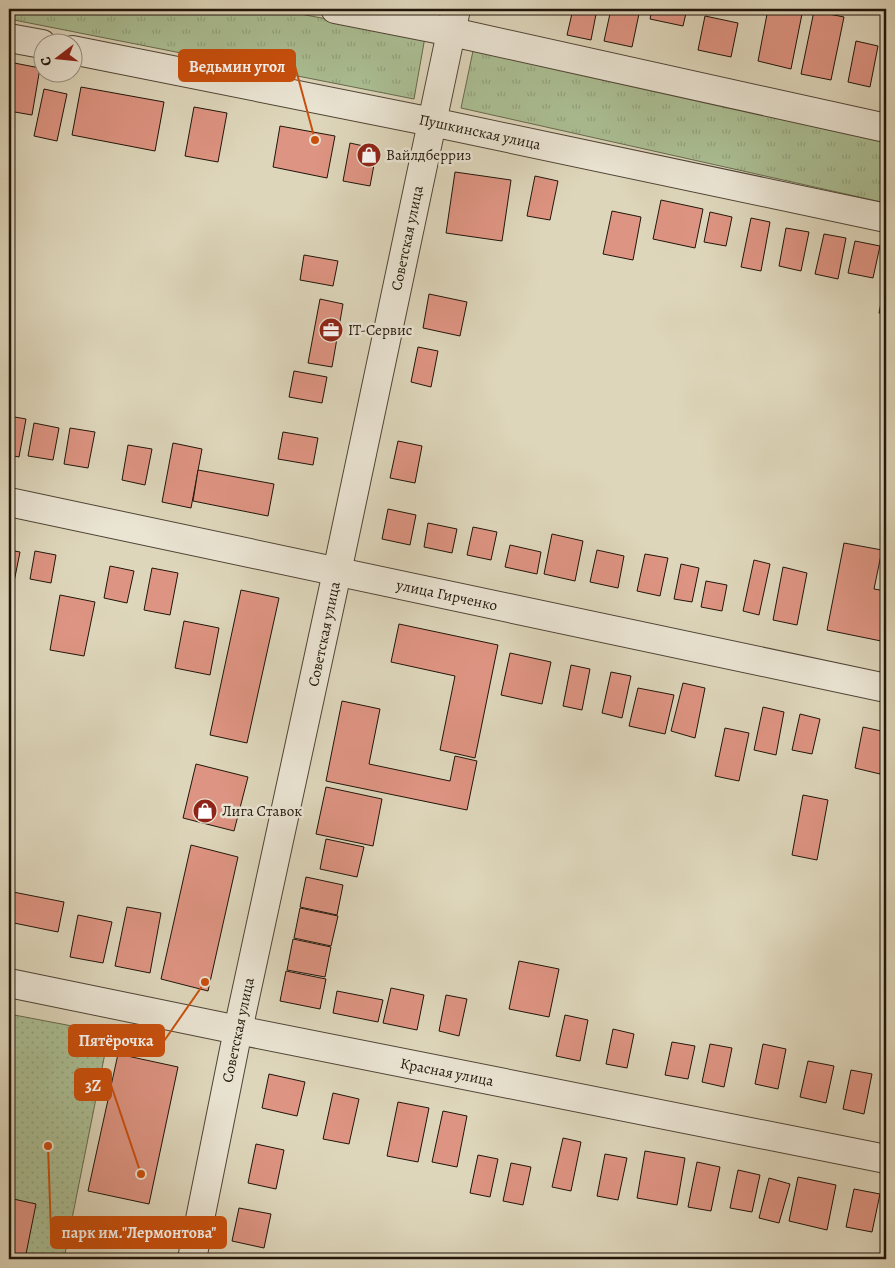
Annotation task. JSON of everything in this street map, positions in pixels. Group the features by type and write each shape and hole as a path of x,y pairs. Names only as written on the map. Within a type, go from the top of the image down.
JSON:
{"street":[{"path":"334,9 454,20 886,128"},
{"name":"Советская улица","path":"192,1259 238,1030 454,20"},
{"path":"9,38 32,42"},
{"name":"Пушкинская улица","path":"82,52 432,122 886,218"},
{"name":"улица Гирченко","path":"9,502 886,688"},
{"name":"Красная улица","path":"9,983 886,1159"}],"green space":[{"path":"9,9 273,9 425,37 414,99 9,19"},
{"path":"473,51 886,140 886,203 461,108"},
{"path":"9,1014 109,1033 64,1259 9,1259"}],"building":[{"path":"573,9 597,9 591,40 567,35"},
{"path":"611,9 640,9 632,47 604,41"},
{"path":"652,9 687,9 683,26 650,19"},
{"path":"768,9 803,9 791,69 758,61"},
{"path":"814,11 844,17 831,80 801,74"},
{"path":"705,16 738,23 731,57 698,50"},
{"path":"856,41 878,46 870,87 848,82"},
{"path":"9,62 32,66 32,82 38,82 32,115 9,111"},
{"path":"81,87 164,102 155,151 72,135"},
{"path":"44,89 67,94 57,141 34,136"},
{"path":"194,107 227,113 218,162 185,156"},
{"path":"280,126 335,136 327,178 273,167"},
{"path":"350,143 377,149 370,186 343,181"},
{"path":"455,172 511,180 502,241 446,233"},
{"path":"535,176 558,181 550,220 527,216"},
{"path":"661,200 703,209 695,248 653,239"},
{"path":"612,211 641,217 633,260 603,254"},
{"path":"710,212 732,217 726,246 704,242"},
{"path":"751,218 770,222 761,271 741,267"},
{"path":"786,228 809,232 801,271 779,266"},
{"path":"824,234 846,238 838,279 815,274"},
{"path":"855,241 880,246 873,278 848,273"},
{"path":"304,255 338,261 333,286 300,280"},
{"path":"886,277 886,315 879,313"},
{"path":"429,294 467,302 460,336 423,328"},
{"path":"320,299 343,304 332,367 308,363"},
{"path":"418,347 438,351 431,387 411,382"},
{"path":"294,371 327,377 322,403 289,397"},
{"path":"9,416 26,419 19,457 9,455"},
{"path":"34,423 59,428 53,460 28,456"},
{"path":"70,428 95,432 88,468 64,464"},
{"path":"283,432 318,438 313,465 278,459"},
{"path":"398,441 422,446 415,483 390,478"},
{"path":"173,443 202,449 191,508 162,502"},
{"path":"128,445 152,449 145,485 122,480"},
{"path":"198,470 274,484 268,516 193,501"},
{"path":"388,509 416,515 410,545 382,539"},
{"path":"428,523 457,529 452,553 424,547"},
{"path":"473,527 497,532 491,560 467,555"},
{"path":"552,534 583,541 575,581 544,574"},
{"path":"844,543 882,550 874,589 886,591 886,642 827,630"},
{"path":"510,545 541,552 537,574 505,567"},
{"path":"9,550 20,552 14,582 9,581"},
{"path":"597,550 624,556 618,588 590,582"},
{"path":"35,551 56,555 51,583 30,579"},
{"path":"645,554 668,558 660,596 637,591"},
{"path":"754,560 770,564 759,615 743,611"},
{"path":"681,564 699,568 692,602 674,599"},
{"path":"110,566 134,571 127,603 104,598"},
{"path":"783,567 807,573 797,625 773,620"},
{"path":"152,568 178,573 170,615 144,610"},
{"path":"706,581 727,585 722,611 701,607"},
{"path":"241,590 279,598 247,743 210,735"},
{"path":"60,595 95,602 84,656 50,650"},
{"path":"184,621 219,628 210,675 175,668"},
{"path":"399,624 498,645 475,758 440,750 455,676 391,662"},
{"path":"510,653 551,662 542,704 501,695"},
{"path":"571,665 590,669 582,710 563,706"},
{"path":"611,672 631,676 622,718 602,713"},
{"path":"683,683 705,688 695,738 671,731"},
{"path":"638,688 674,695 665,734 629,726"},
{"path":"342,701 380,709 369,764 450,781 455,756 477,761 467,810 326,781"},
{"path":"763,707 784,712 776,755 754,750"},
{"path":"800,714 820,719 812,754 792,750"},
{"path":"863,727 886,732 886,743 880,774 855,768"},
{"path":"725,728 749,733 739,781 715,776"},
{"path":"196,764 248,777 234,831 183,818"},
{"path":"326,787 382,799 373,846 316,834"},
{"path":"803,795 828,800 817,860 792,855"},
{"path":"326,839 364,847 357,877 320,869"},
{"path":"191,845 238,857 208,991 161,979"},
{"path":"306,877 343,885 337,915 300,907"},
{"path":"13,892 64,902 58,932 9,922"},
{"path":"127,907 161,913 150,973 115,966"},
{"path":"300,908 338,916 331,946 294,938"},
{"path":"78,915 112,922 103,963 70,957"},
{"path":"293,939 331,947 325,977 287,970"},
{"path":"519,961 559,969 549,1017 509,1009"},
{"path":"286,971 326,979 320,1009 280,1001"},
{"path":"391,988 424,995 417,1030 383,1023"},
{"path":"337,991 383,1000 378,1022 333,1013"},
{"path":"446,995 467,999 459,1036 439,1031"},
{"path":"565,1015 588,1020 580,1061 556,1056"},
{"path":"613,1029 634,1034 627,1068 606,1064"},
{"path":"672,1042 695,1046 688,1079 665,1075"},
{"path":"710,1044 732,1048 724,1087 702,1082"},
{"path":"763,1044 786,1049 778,1089 755,1084"},
{"path":"118,1054 178,1067 149,1204 88,1191"},
{"path":"808,1061 834,1066 826,1103 800,1097"},
{"path":"851,1070 872,1074 864,1114 843,1109"},
{"path":"269,1074 305,1082 297,1116 262,1108"},
{"path":"333,1093 359,1099 349,1144 323,1139"},
{"path":"398,1102 429,1108 418,1162 387,1156"},
{"path":"443,1111 467,1116 457,1167 432,1162"},
{"path":"563,1138 581,1142 571,1191 552,1187"},
{"path":"256,1144 284,1150 276,1189 248,1183"},
{"path":"645,1151 685,1158 677,1205 637,1198"},
{"path":"605,1154 627,1158 618,1200 597,1196"},
{"path":"478,1155 498,1159 490,1197 470,1193"},
{"path":"697,1162 720,1167 711,1211 688,1207"},
{"path":"511,1163 531,1167 523,1205 503,1201"},
{"path":"738,1170 760,1175 752,1212 730,1208"},
{"path":"798,1177 836,1185 827,1230 789,1221"},
{"path":"769,1178 790,1184 779,1223 759,1218"},
{"path":"854,1189 880,1194 872,1232 846,1227"},
{"path":"9,1198 36,1204 25,1259 9,1259"},
{"path":"239,1208 271,1214 264,1248 232,1241"}],"place":[{"name":"Ведьмин угол","path":"315,140"},
{"name":"Вайлдберриз","path":"369,155"},
{"name":"IT-Сервис","path":"331,330"},
{"name":"Лига Ставок","path":"205,811"},
{"name":"Пятёрочка","path":"205,982"},
{"name":"парк им.\"Лермонтова\"","path":"48,1146"},
{"name":"3Z","path":"141,1174"}]}
